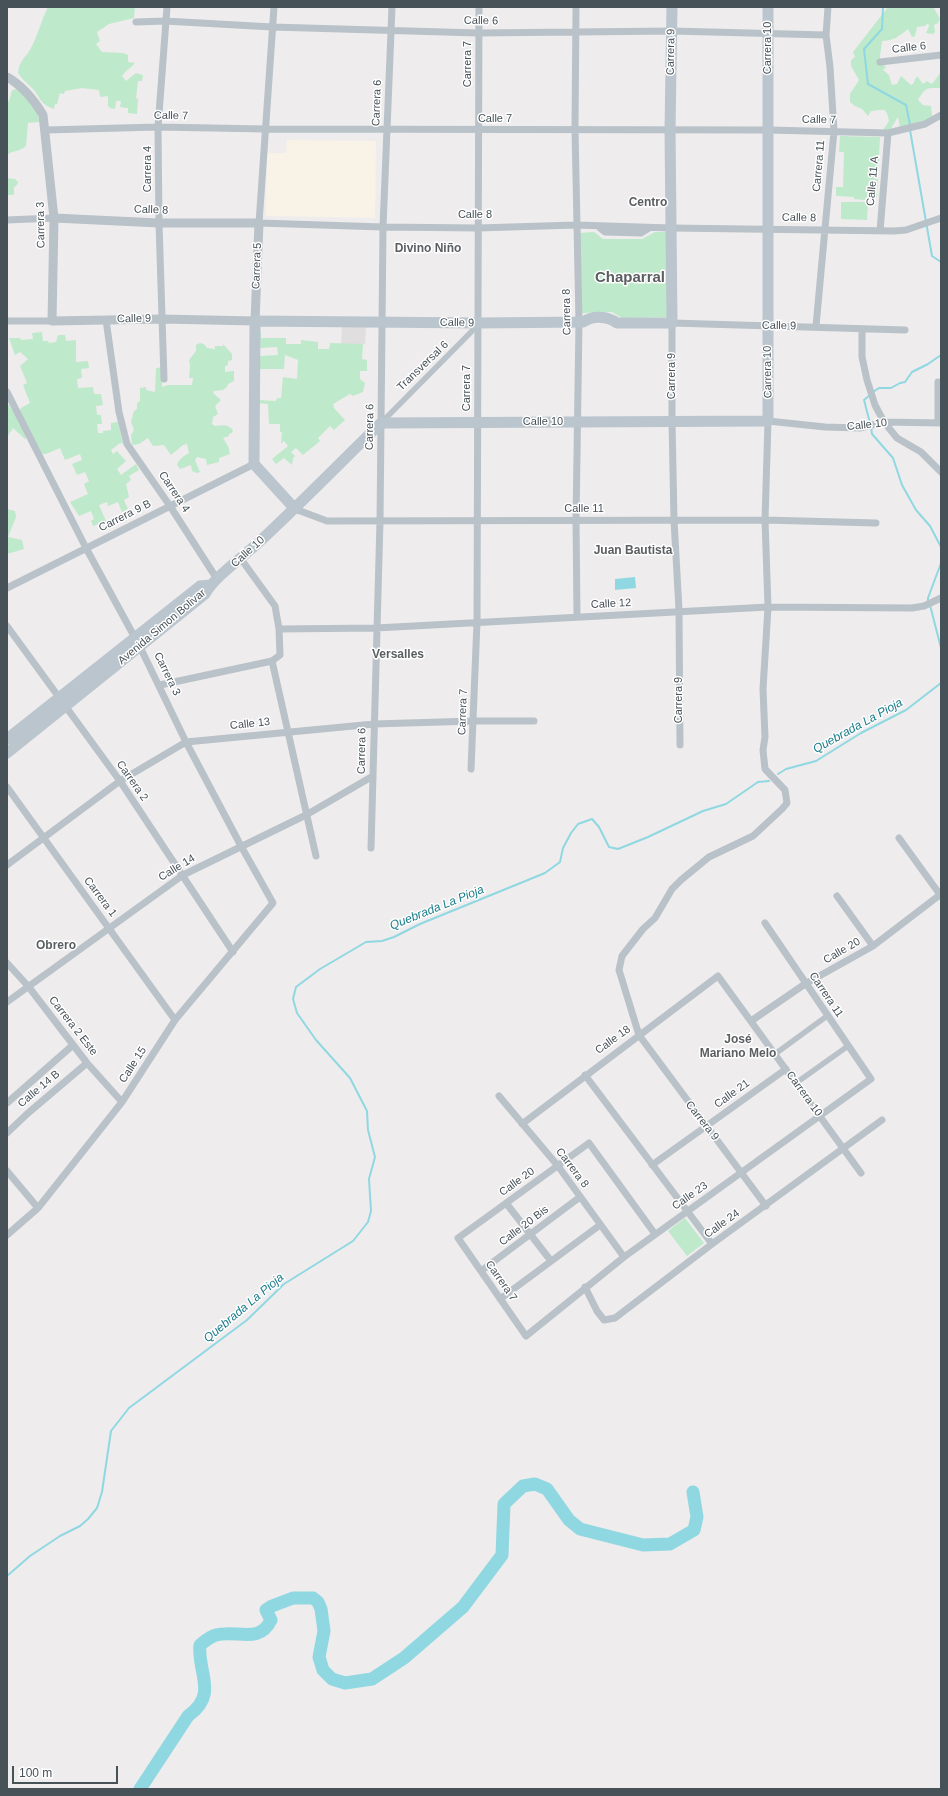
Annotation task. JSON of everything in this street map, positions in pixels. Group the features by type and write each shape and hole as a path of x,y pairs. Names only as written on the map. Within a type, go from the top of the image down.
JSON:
{"main road":[{"name":"Carrera 9","path":"672,7 670,130 672,323"},
{"name":"Carrera 10","path":"768,7 768,421"},
{"name":"Calle 9","path":"256,321 479,324 583,322 589,318 610,318 617,323 672,323"},
{"name":"Carrera 5","path":"254,464 256,321"},
{"name":"Calle 10","path":"213,582 241,559 295,508 381,423 768,421"},
{"path":"254,464 295,508"},
{"name":"Avenida Simon Bolivar","path":"7,739 62,702 138,643 200,586 213,582"},
{"name":"Avenida Simon Bolivar","path":"7,753 62,702"}],"street":[{"name":"Carrera 4","path":"164,379 159,223 158,126 167,7"},
{"name":"Carrera 5","path":"256,321 259,223 274,7"},
{"name":"Carrera 6","path":"371,848 380,521 384,227 392,7"},
{"name":"Carrera 7","path":"471,769 477,622 479,7"},
{"name":"Carrera 8","path":"576,7 575,129 579,322 576,520 577,617"},
{"name":"Carrera 11","path":"816,326 834,131 830,67 826,35 828,7"},
{"name":"Calle 6","path":"136,22 165,21 272,27 478,32 672,32 826,35"},
{"name":"Calle 6","path":"880,62 941,55"},
{"name":"Carrera 3","path":"7,77 14,81 35,102 43,115 46,130 54,218 52,321"},
{"name":"Calle 7","path":"46,130 158,126 265,129 387,128 479,130 768,130 888,133 925,124 941,115"},
{"name":"Calle 11 A","path":"880,231 888,133"},
{"name":"Calle 8","path":"7,220 54,218 159,223 259,223 384,227 478,228 576,225 880,231 906,230 941,218"},
{"name":"Calle 9","path":"7,321 162,319 256,321"},
{"name":"Carrera 4","path":"106,320 119,412 127,444 170,506 213,582"},
{"name":"Calle 9","path":"672,323 816,326 905,330"},
{"name":"Carrera 9","path":"672,323 672,422 674,520 679,610 680,745"},
{"name":"Transversal 6","path":"381,423 473,332 479,324"},
{"path":"862,329 862,356 867,380 875,405 884,422 897,438 921,452 941,472"},
{"path":"938,382 940,422"},
{"name":"Carrera 3","path":"7,392 86,548 160,686 186,742 273,903"},
{"name":"Calle 10","path":"768,421 824,427 860,428 884,422 940,422"},
{"name":"Carrera 10","path":"763,689 768,606 765,520 768,421"},
{"name":"Carrera 9 B","path":"7,588 254,464"},
{"name":"Calle 11","path":"295,508 327,521 765,520 876,524"},
{"path":"160,686 272,661 280,655 279,629 275,606 241,559"},
{"name":"Calle 12","path":"279,629 376,628 768,606 912,608 924,606 941,598"},
{"name":"Carrera 2","path":"7,626 120,781 233,952"},
{"path":"272,661 316,856"},
{"name":"Carrera 9","path":"763,689 765,737 763,750 765,769 785,790 787,803 753,836 709,857 685,875 672,889 655,918 643,929 622,956 619,970 639,1035 766,1206"},
{"name":"Calle 13","path":"7,865 120,781 186,742 374,724 534,721"},
{"name":"Calle 14","path":"7,1002 183,875 306,815 373,776"},
{"name":"Carrera 1","path":"7,787 42,838 109,927 175,1020"},
{"path":"899,838 941,895"},
{"name":"Calle 20","path":"751,1021 805,984 873,946 941,895"},
{"path":"838,896 873,946"},
{"name":"Calle 15","path":"7,1235 38,1208 122,1102 175,1020 273,903"},
{"name":"Carrera 11","path":"765,923 871,1079"},
{"name":"Carrera 2 Este","path":"7,964 28,986 87,1063 122,1102"},
{"name":"Carrera 10","path":"718,976 861,1173"},
{"name":"Calle 18","path":"522,1124 718,976"},
{"path":"775,1054 827,1016"},
{"path":"7,1103 73,1045"},
{"path":"796,1083 848,1046"},
{"name":"Calle 14 B","path":"7,1133 87,1063"},
{"name":"Calle 21","path":"652,1166 786,1069"},
{"path":"585,1075 712,1244"},
{"name":"Calle 23","path":"526,1336 624,1257 871,1079"},
{"name":"Carrera 8","path":"499,1096 558,1166 624,1257"},
{"name":"Calle 24","path":"585,1287 597,1311 604,1320 615,1318 712,1244 882,1120"},
{"name":"Calle 20","path":"458,1238 588,1143 655,1234"},
{"path":"7,1171 38,1208"},
{"name":"Calle 20 Bis","path":"481,1271 580,1197"},
{"path":"506,1203 551,1262"},
{"path":"500,1299 600,1225"},
{"name":"Carrera 7","path":"458,1238 526,1336"}],"shaded area":[{"path":"287,140 376,141 375,218 266,216 267,153 286,153"},
{"path":"342,325 366,326 365,344 341,344"}],"green space":[{"path":"48,7 135,7 134,18 109,24 97,32 100,41 96,44 102,52 123,53 128,55 128,62 135,63 122,76 126,81 136,73 143,75 142,81 138,81 136,98 138,99 137,114 128,113 128,108 120,107 121,101 116,101 115,109 110,108 108,106 108,96 100,97 99,90 82,88 65,91 64,94 60,93 54,109 45,105 21,77 18,73 20,65 29,52"},
{"path":"888,7 935,7 934,8 940,19 938,23 934,25 935,32 933,34 926,33 929,26 928,23 925,26 917,27 915,36 912,37 908,29 896,38 882,41 879,64 886,67 883,70 889,75 892,85 897,84 901,76 911,85 917,76 923,84 927,81 932,84 941,72 941,88 925,90 918,100 923,105 931,106 932,116 927,120 900,127 898,117 890,130 883,130 889,121 887,113 884,110 871,111 868,116 862,109 850,102 850,94 859,80 851,66 851,60 855,57 853,52"},
{"path":"18,89 38,112 39,122 28,123 26,146 7,155 7,101 9,101 12,90"},
{"path":"840,136 880,137 877,197 866,197 865,200 854,199 854,197 836,196 836,187 843,187 844,152 839,152"},
{"path":"7,178 15,179 18,182 14,187 14,195 7,195"},
{"path":"841,202 868,202 867,220 841,219"},
{"path":"594,232 603,239 642,239 655,232 666,232 667,317 622,318 612,312 582,313 580,233"},
{"path":"261,331 261,338 286,338 286,344 301,344 301,340 318,342 318,349 329,349 330,343 363,344 362,359 367,360 367,371 360,371 360,379 365,383 363,392 353,396 350,394 333,404 334,408 345,420 334,430 330,426 318,438 320,441 303,455 296,448 291,452 295,456 293,458 292,465 284,458 276,464 272,459 288,446 284,441 281,444 282,432 280,432 280,424 269,424 268,404 258,403 258,400 276,401 277,398 281,398 283,377 297,379 298,360 285,355 284,369 258,369 259,356 278,355 277,347 259,348 259,332"},
{"path":"42,332 43,341 48,341 49,343 56,342 58,335 65,335 66,341 76,340 76,362 88,361 89,368 81,369 82,378 77,379 78,388 93,387 94,394 101,394 103,405 96,406 97,415 101,415 102,424 97,424 98,433 111,430 111,423 118,422 123,444 120,443 111,450 113,454 117,451 126,461 117,469 121,475 136,464 139,470 129,476 131,480 126,484 129,497 124,500 128,509 122,512 118,502 108,506 107,502 99,505 106,521 93,526 91,521 94,519 91,511 79,516 70,502 88,494 84,484 89,481 85,472 77,475 72,464 82,460 80,454 65,460 60,448 46,454 42,454 20,411 21,408 30,403 23,385 27,383 20,366 28,359 20,352 15,355 9,338 20,338 21,340 33,339 32,333"},
{"path":"200,343 204,344 207,348 215,349 215,346 223,346 223,344 232,354 232,360 228,361 228,365 225,366 225,372 234,371 234,381 228,384 223,390 214,391 213,393 221,400 215,406 218,414 213,417 212,424 215,426 227,426 233,430 229,436 223,438 228,446 230,454 219,458 219,462 207,465 206,459 197,457 195,460 200,472 197,473 192,471 191,465 180,469 177,465 184,456 189,453 187,444 183,445 171,455 164,445 153,446 148,438 139,444 132,445 131,435 134,430 131,422 134,411 137,409 137,403 140,401 140,388 146,387 146,390 155,392 156,368 163,367 162,387 168,385 192,385 193,378 189,378 189,360 196,351 196,345"},
{"path":"7,403 22,425 26,440 13,428 7,437"},
{"path":"7,509 15,511 16,517 8,537 22,540 24,549 7,554"},
{"path":"685,1218 704,1243 687,1256 668,1231"}],"water":[{"path":"635,577 636,588 615,590 615,579"}],"waterway":[{"name":"Quebrada La Pioja","path":"883,7 882,29 864,49 868,84 906,105 910,125"},
{"name":"Quebrada La Pioja","path":"910,130 932,256 941,262"},
{"name":"Quebrada La Pioja","path":"873,392 879,388 891,388 905,382 912,372 941,355"},
{"name":"Quebrada La Pioja","path":"870,395 864,400 870,423"},
{"name":"Quebrada La Pioja","path":"871,427 872,434 893,458 902,485 916,510 930,526 941,547"},
{"name":"Quebrada La Pioja","path":"928,601 941,563"},
{"name":"Quebrada La Pioja","path":"930,605 941,648"},
{"name":"Quebrada La Pioja","path":"778,774 786,769 816,761 861,733 906,710 941,683"},
{"name":"Quebrada La Pioja","path":"7,1576 30,1556 60,1536 80,1526 97,1508 102,1492 111,1431 129,1408 247,1320 284,1284 353,1241 368,1222 371,1211 369,1179 375,1157 368,1130 367,1111 350,1078 316,1040 297,1013 293,999 296,987 320,969 366,942 382,941 394,937 420,924 545,873 560,862 563,848 578,824 592,819 599,827 609,847 618,849 648,837 703,811 726,804 758,782 769,781"},
{"path":"140,1789 188,1716 203,1700 205,1691 200,1645 207,1639 216,1635 246,1635 260,1632 266,1628 271,1620 266,1610 272,1606 293,1598 313,1598 318,1602 321,1609 324,1631 319,1657 323,1670 332,1679 345,1683 372,1679 404,1658 463,1607 502,1555 504,1504 523,1486 535,1484 547,1489 569,1520 580,1529 643,1545 670,1544 694,1530 697,1517 693,1492"}],"district":[{"name":"Centro","path":"648,203"},
{"name":"Divino Niño","path":"428,249"},
{"name":"Chaparral","path":"630,278"},
{"name":"Juan Bautista","path":"633,551"},
{"name":"Versalles","path":"398,655"},
{"name":"Obrero","path":"56,946"},
{"name":"José Mariano Melo","path":"738,1047"}]}
